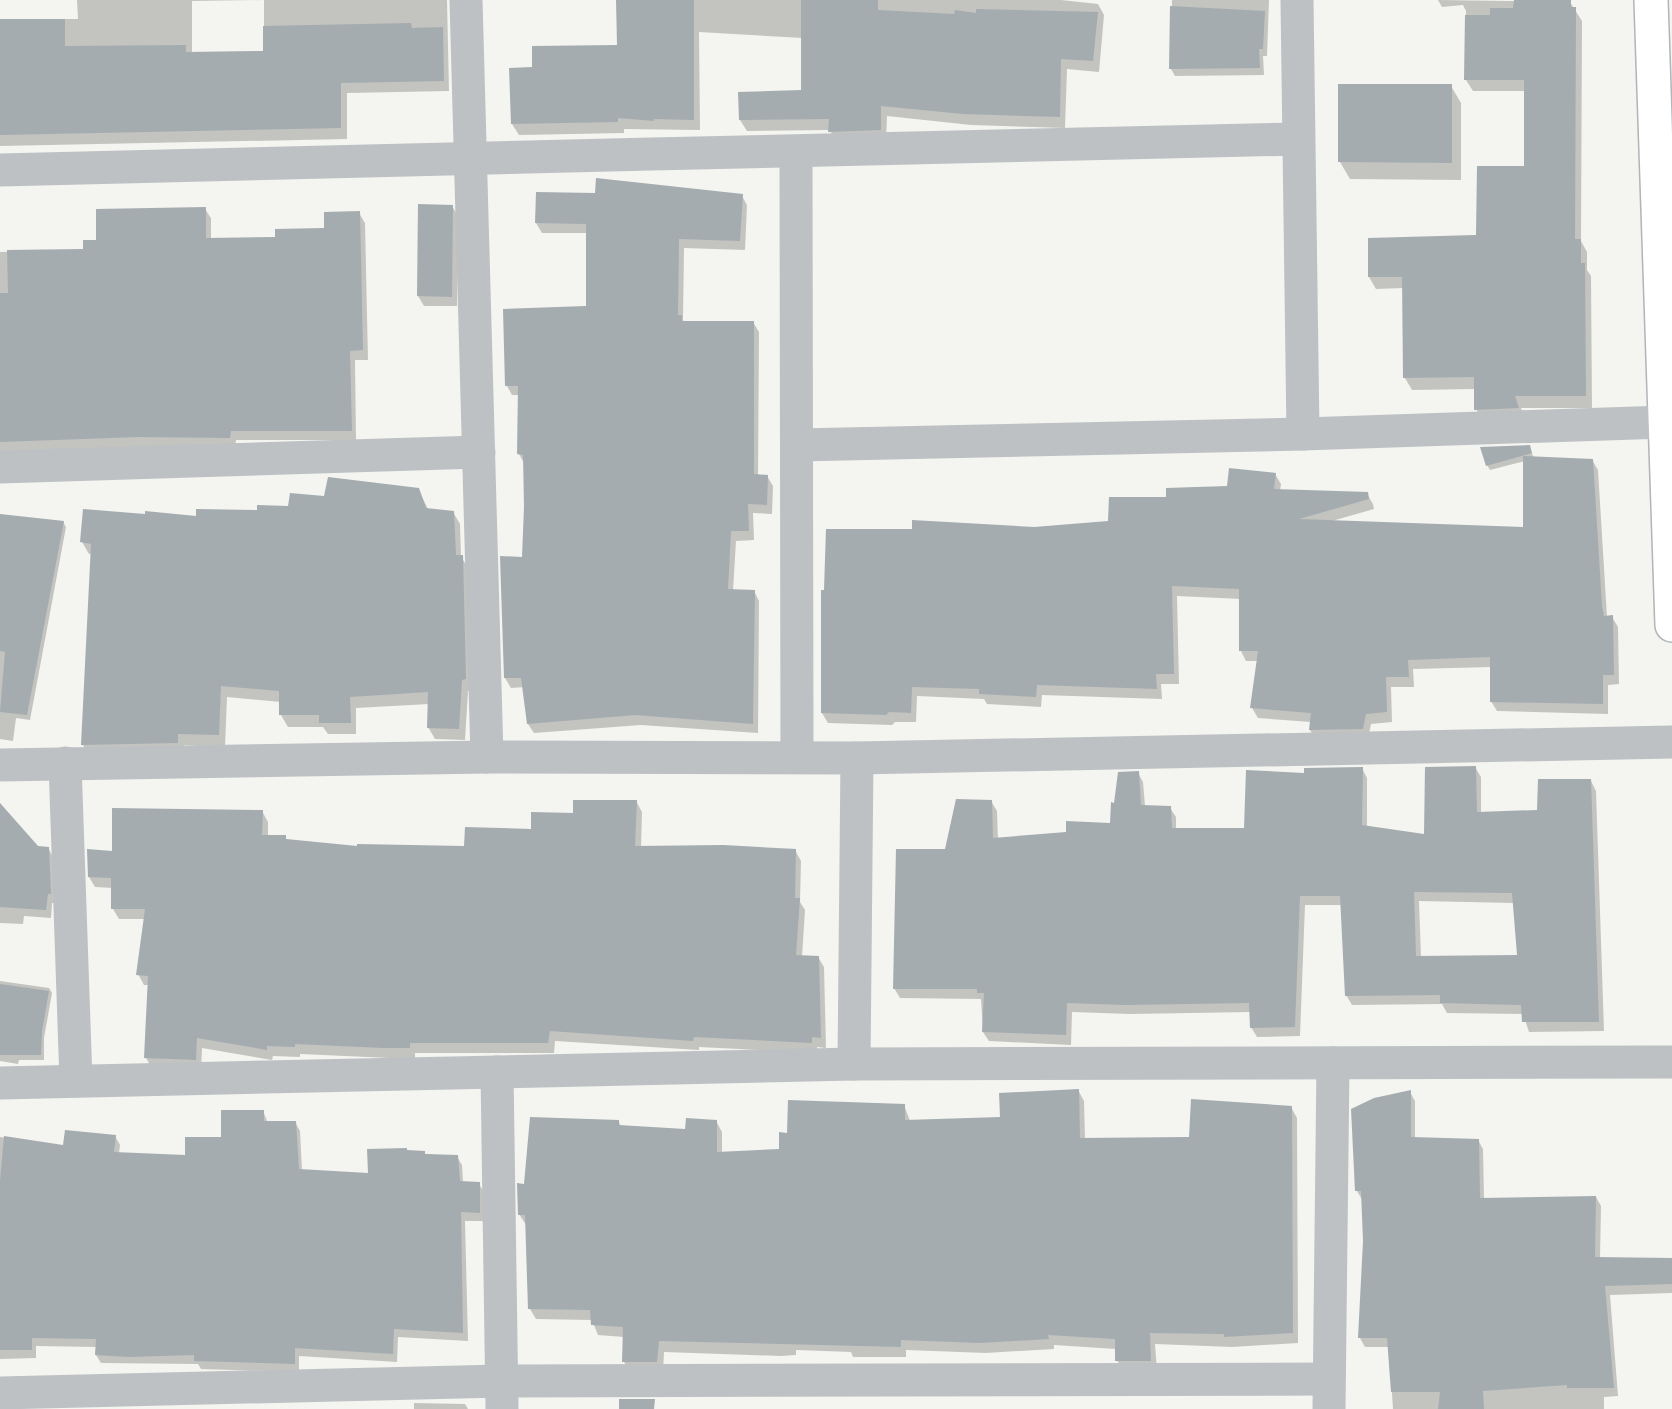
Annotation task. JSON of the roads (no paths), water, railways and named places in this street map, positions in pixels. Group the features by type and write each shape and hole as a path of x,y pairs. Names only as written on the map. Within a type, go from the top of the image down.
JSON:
{"street":[{"path":"466,0 487,757"},
{"path":"1297,0 1297,140 1303,434"},
{"path":"1651,0 1666,252 1665,422 1672,625"},
{"path":"0,170 470,156 796,153 1297,140"},
{"path":"796,153 797,757"},
{"path":"797,445 1303,434 1665,422"},
{"path":"0,467 479,452"},
{"path":"0,765 487,757 857,758 1672,742"},
{"path":"854,1064 857,758"},
{"path":"65,763 76,1081"},
{"path":"0,1083 854,1064 1672,1062"},
{"path":"0,1393 1329,1394 1333,1063"},
{"path":"497,1072 501,1395"}]}
